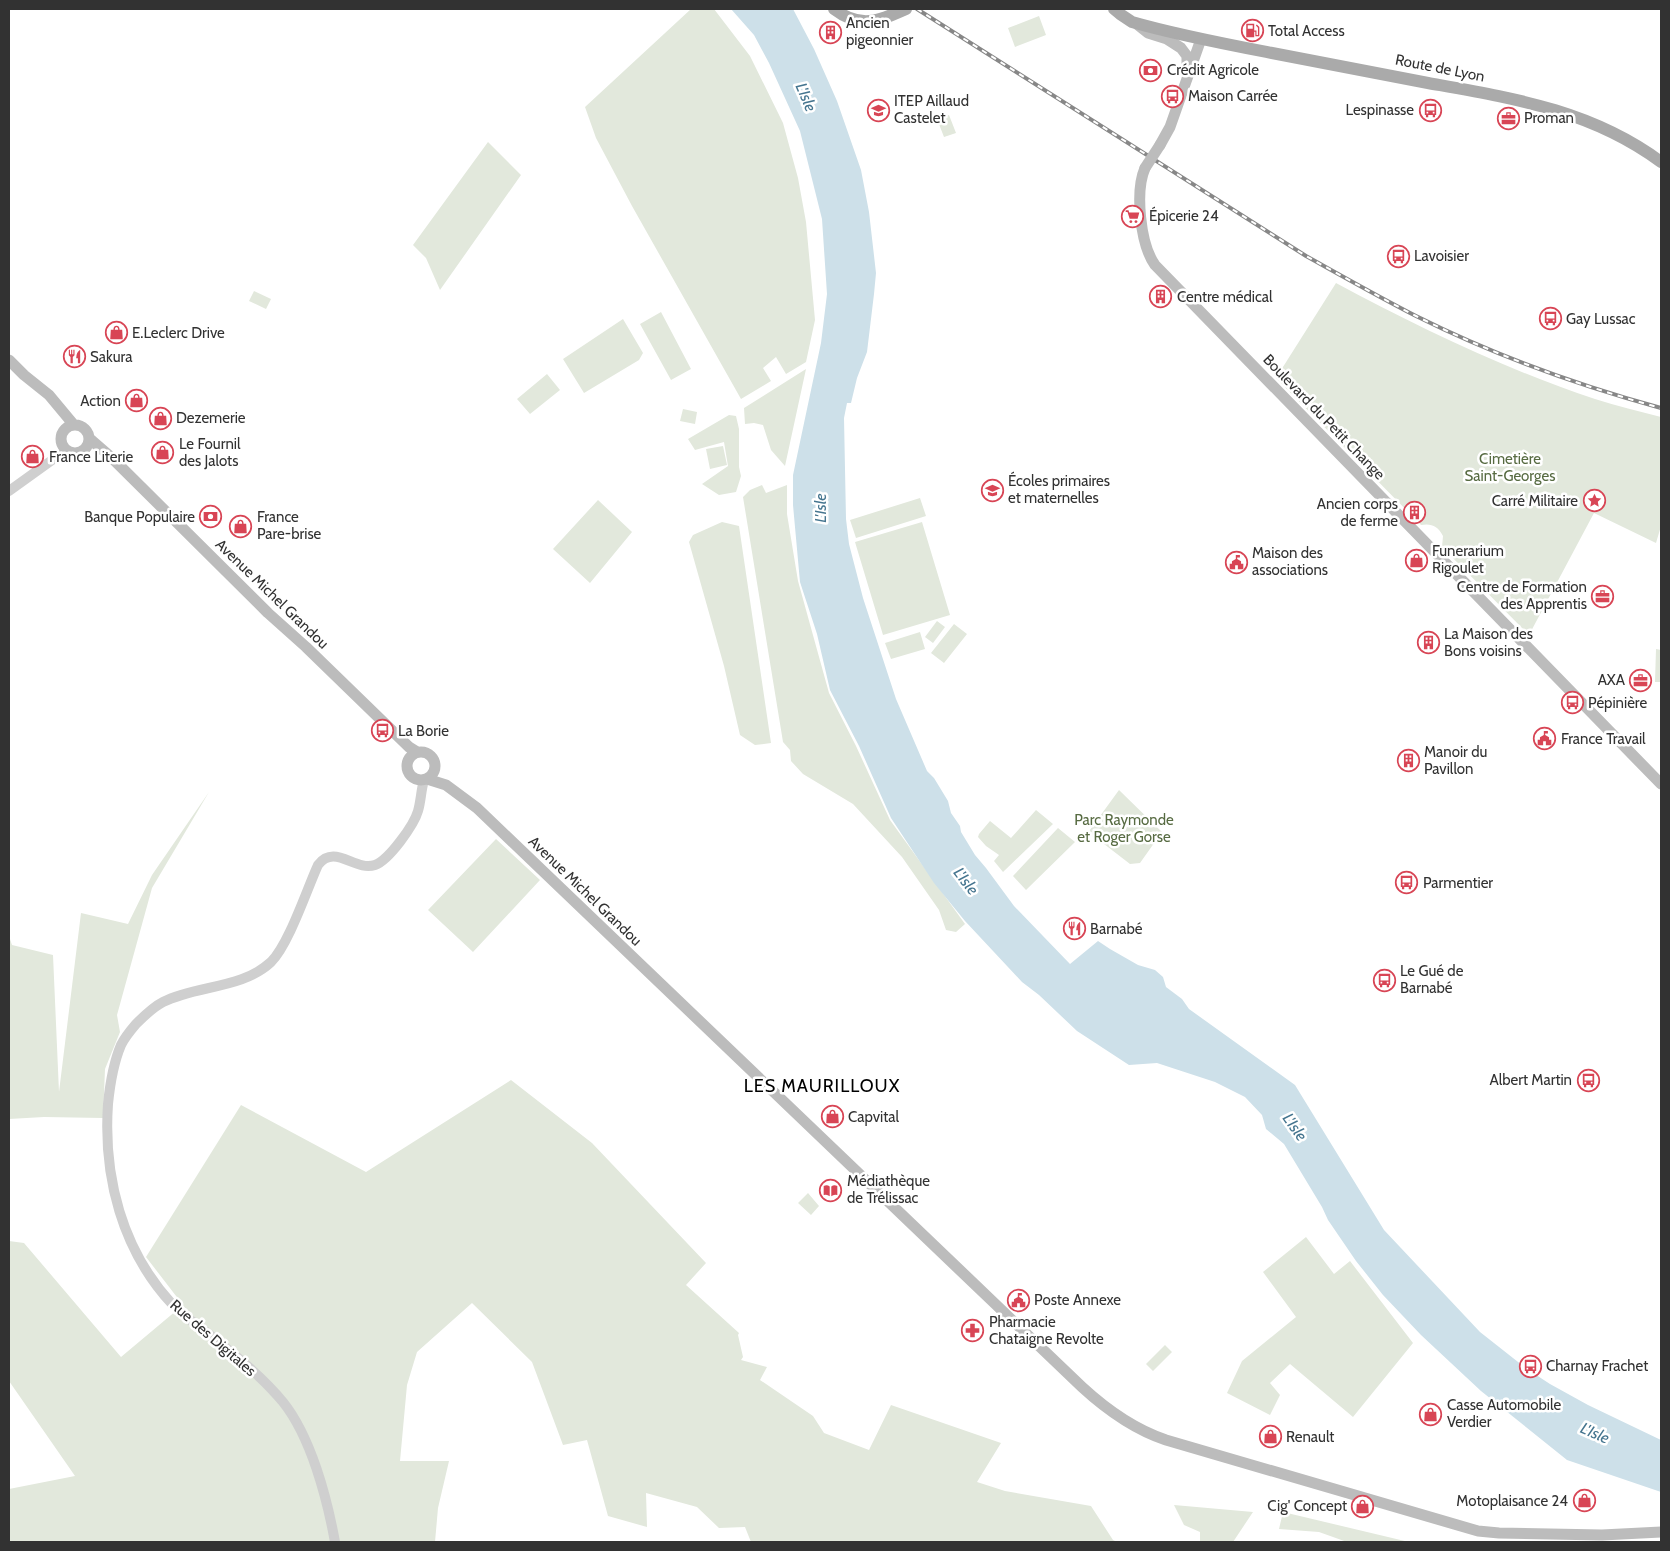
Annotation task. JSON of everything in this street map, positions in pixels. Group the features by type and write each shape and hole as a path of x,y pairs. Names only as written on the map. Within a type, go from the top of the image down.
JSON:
{"main road":[{"path":"834,9 845,17 866,22 889,17 906,9"},
{"name":"Route de Lyon","path":"1114,9 1126,19 1137,24 1201,39 1506,97 1554,109 1613,132 1642,148 1661,162"},
{"path":"1137,24 1150,34 1177,44 1187,56"},
{"path":"1184,85 1188,68 1187,56 1192,42 1201,39"},
{"name":"Boulevard du Petit Change","path":"1201,39 1170,127 1145,168 1140,192 1143,234 1146,247 1155,265 1661,784"},
{"path":"9,360 49,395 69,427"},
{"path":"69,427 84,428 90,439 84,450 75,453 66,450 61,440 69,427"},
{"name":"Avenue Michel Grandou","path":"90,439 113,459 268,613 390,728 413,755"},
{"name":"Avenue Michel Grandou","path":"84,450 99,452 113,459"},
{"path":"421,752 430,755 434,761 435,769 431,777 422,780 407,770 413,755 421,752"},
{"name":"Avenue Michel Grandou","path":"435,769 470,796 477,808"},
{"name":"Avenue Michel Grandou","path":"422,780 446,785 477,808 1089,1393 1121,1419 1146,1433 1478,1531 1602,1535 1661,1532"}],"street":[{"path":"9,491 66,450"},
{"name":"Rue des Digitales","path":"335,1542 319,1480 297,1421 266,1383 174,1306 148,1273 128,1235 111,1182 108,1142 109,1093 116,1059 123,1041 140,1020 160,1004 185,994 243,978 262,970 275,957 283,945 322,859 331,856 362,865 375,865 382,861 414,820 420,803 422,780"}],"green space":[{"path":"691,9 714,9 750,56 783,123 798,178 806,222 815,320 806,362 786,374 776,357 763,368 771,381 741,399 632,206 596,138 585,107"},
{"path":"1039,16 1046,35 1015,47 1008,28"},
{"path":"949,115 956,133 944,137 937,119"},
{"path":"488,142 521,175 440,290 426,258 413,245"},
{"name":"Cimetière Saint-Georges","path":"1336,283 1463,347 1529,375 1595,399 1661,417 1661,526 1656,543 1594,513 1529,635 1442,547 1443,536 1439,530 1428,524 1421,525 1276,378"},
{"path":"254,291 271,299 266,309 249,301"},
{"path":"661,312 691,369 671,380 640,324"},
{"path":"623,319 643,353 639,360 584,393 563,359"},
{"path":"806,369 785,466 771,450 763,425 745,424 744,408"},
{"path":"547,374 560,390 530,414 517,399"},
{"path":"683,409 697,412 695,424 680,421"},
{"path":"729,415 736,416 739,429 739,467 741,476 736,492 719,495 702,484 728,466 724,442 695,450 688,439"},
{"path":"723,446 727,465 710,469 706,449"},
{"path":"762,485 766,493 787,485 787,514 798,581 829,693 890,820 965,924 956,932 946,930 939,910 902,857 853,804 803,774 791,761 790,750 783,742 743,497 750,490"},
{"path":"920,498 926,516 856,538 850,520"},
{"path":"598,500 632,532 590,583 553,549"},
{"path":"722,522 739,526 771,743 755,745 740,735 724,666 689,542 693,535"},
{"path":"922,522 950,615 883,635 855,542"},
{"path":"937,621 945,627 933,643 925,637"},
{"path":"954,624 967,634 944,663 931,653"},
{"path":"920,632 925,649 891,659 885,643"},
{"path":"1656,649 1661,650 1661,682 1655,682"},
{"name":"Parc Raymonde et Roger Gorse","path":"1119,790 1162,832 1140,863 1130,864 1095,837 1087,834"},
{"path":"209,792 152,888 117,1015 120,1032 105,1069 103,1118 44,1117 9,1119 9,936 12,945 53,955 59,1092 81,913 128,924 152,875"},
{"path":"1036,810 1053,824 1003,872 994,861 999,855 986,846 978,837 979,834 990,821 1011,838"},
{"path":"1058,828 1075,842 1026,890 1013,876"},
{"path":"496,839 540,880 473,952 428,910"},
{"path":"511,1080 592,1143 706,1263 686,1285 739,1333 743,1357 741,1360 767,1367 760,1380 813,1416 824,1433 869,1450 891,1405 1001,1443 977,1482 1005,1491 1091,1506 1113,1540 1117,1542 751,1542 745,1527 719,1528 697,1507 646,1493 647,1527 608,1516 587,1440 563,1445 532,1362 472,1303 417,1352 407,1385 400,1461 449,1461 438,1508 435,1542 9,1542 9,1489 75,1476 9,1381 9,1241 24,1243 121,1357 183,1305 146,1257 241,1105 366,1172"},
{"path":"808,1193 819,1206 811,1215 798,1203"},
{"path":"1306,1237 1334,1274 1350,1261 1413,1343 1353,1417 1290,1364 1270,1383 1280,1395 1270,1415 1227,1393 1242,1361 1296,1317 1263,1272"},
{"path":"1165,1345 1172,1352 1153,1371 1146,1364"},
{"path":"1174,1505 1253,1512 1233,1542 1200,1542 1200,1532 1184,1525"},
{"path":"1283,1512 1409,1542 1347,1542 1319,1532 1279,1529"}],"water":[{"name":"L'Isle","path":"731,9 793,9 814,49 837,101 861,170 869,212 876,273 867,352 857,378 851,403 847,403 844,418 846,519 849,544 863,598 896,699 927,771 934,778 948,801 951,813 975,855 1014,906 1070,964 1098,941 1138,965 1155,970 1163,977 1166,987 1182,999 1189,1009 1295,1085 1384,1230 1480,1332 1527,1369 1550,1384 1588,1405 1661,1440 1661,1492 1567,1460 1481,1391 1421,1335 1383,1295 1356,1261 1328,1220 1284,1144 1266,1129 1262,1115 1245,1097 1215,1082 1157,1063 1129,1065 1077,1031 1039,995 1022,982 965,921 934,883 891,818 859,746 830,690 817,634 800,582 793,505 793,475 821,343 827,294 822,219 800,131 754,35"}],"railway":[{"path":"917,9 1306,256 1388,301 1475,344 1536,368 1661,408"}],"place":[{"name":"Total Access","path":"1252,31"},
{"name":"Ancien pigeonnier","path":"830,32"},
{"name":"Crédit Agricole","path":"1151,70"},
{"name":"Maison Carrée","path":"1172,96"},
{"name":"ITEP Aillaud Castelet","path":"878,110"},
{"name":"Lespinasse","path":"1430,110"},
{"name":"Proman","path":"1508,118"},
{"name":"Épicerie 24","path":"1133,216"},
{"name":"Lavoisier","path":"1398,256"},
{"name":"Centre médical","path":"1161,297"},
{"name":"Gay Lussac","path":"1550,319"},
{"name":"E.Leclerc Drive","path":"116,333"},
{"name":"Sakura","path":"74,357"},
{"name":"Action","path":"137,401"},
{"name":"Dezemerie","path":"160,418"},
{"name":"Le Fournil des Jalots","path":"163,453"},
{"name":"France Literie","path":"33,457"},
{"name":"Écoles primaires et maternelles","path":"992,490"},
{"name":"Carré Militaire","path":"1594,501"},
{"name":"Ancien corps de ferme","path":"1414,513"},
{"name":"Banque Populaire","path":"211,517"},
{"name":"France Pare-brise","path":"241,526"},
{"name":"Funerarium Rigoulet","path":"1416,560"},
{"name":"Maison des associations","path":"1236,562"},
{"name":"Centre de Formation des Apprentis","path":"1603,596"},
{"name":"La Maison des Bons voisins","path":"1428,643"},
{"name":"AXA","path":"1641,680"},
{"name":"Pépinière","path":"1572,703"},
{"name":"La Borie","path":"382,731"},
{"name":"France Travail","path":"1545,739"},
{"name":"Manoir du Pavillon","path":"1408,761"},
{"name":"Parmentier","path":"1407,883"},
{"name":"Barnabé","path":"1074,929"},
{"name":"Le Gué de Barnabé","path":"1384,980"},
{"name":"Albert Martin","path":"1588,1080"},
{"name":"Capvital","path":"832,1117"},
{"name":"Médiathèque de Trélissac","path":"831,1190"},
{"name":"Poste Annexe","path":"1018,1300"},
{"name":"Pharmacie Chataigne Revolte","path":"973,1331"},
{"name":"Charnay Frachet","path":"1530,1366"},
{"name":"Casse Automobile Verdier","path":"1431,1414"},
{"name":"Renault","path":"1270,1437"},
{"name":"Motoplaisance 24","path":"1584,1501"},
{"name":"Cig' Concept","path":"1363,1506"}],"district":[{"name":"LES MAURILLOUX","path":"822,1086"}]}
